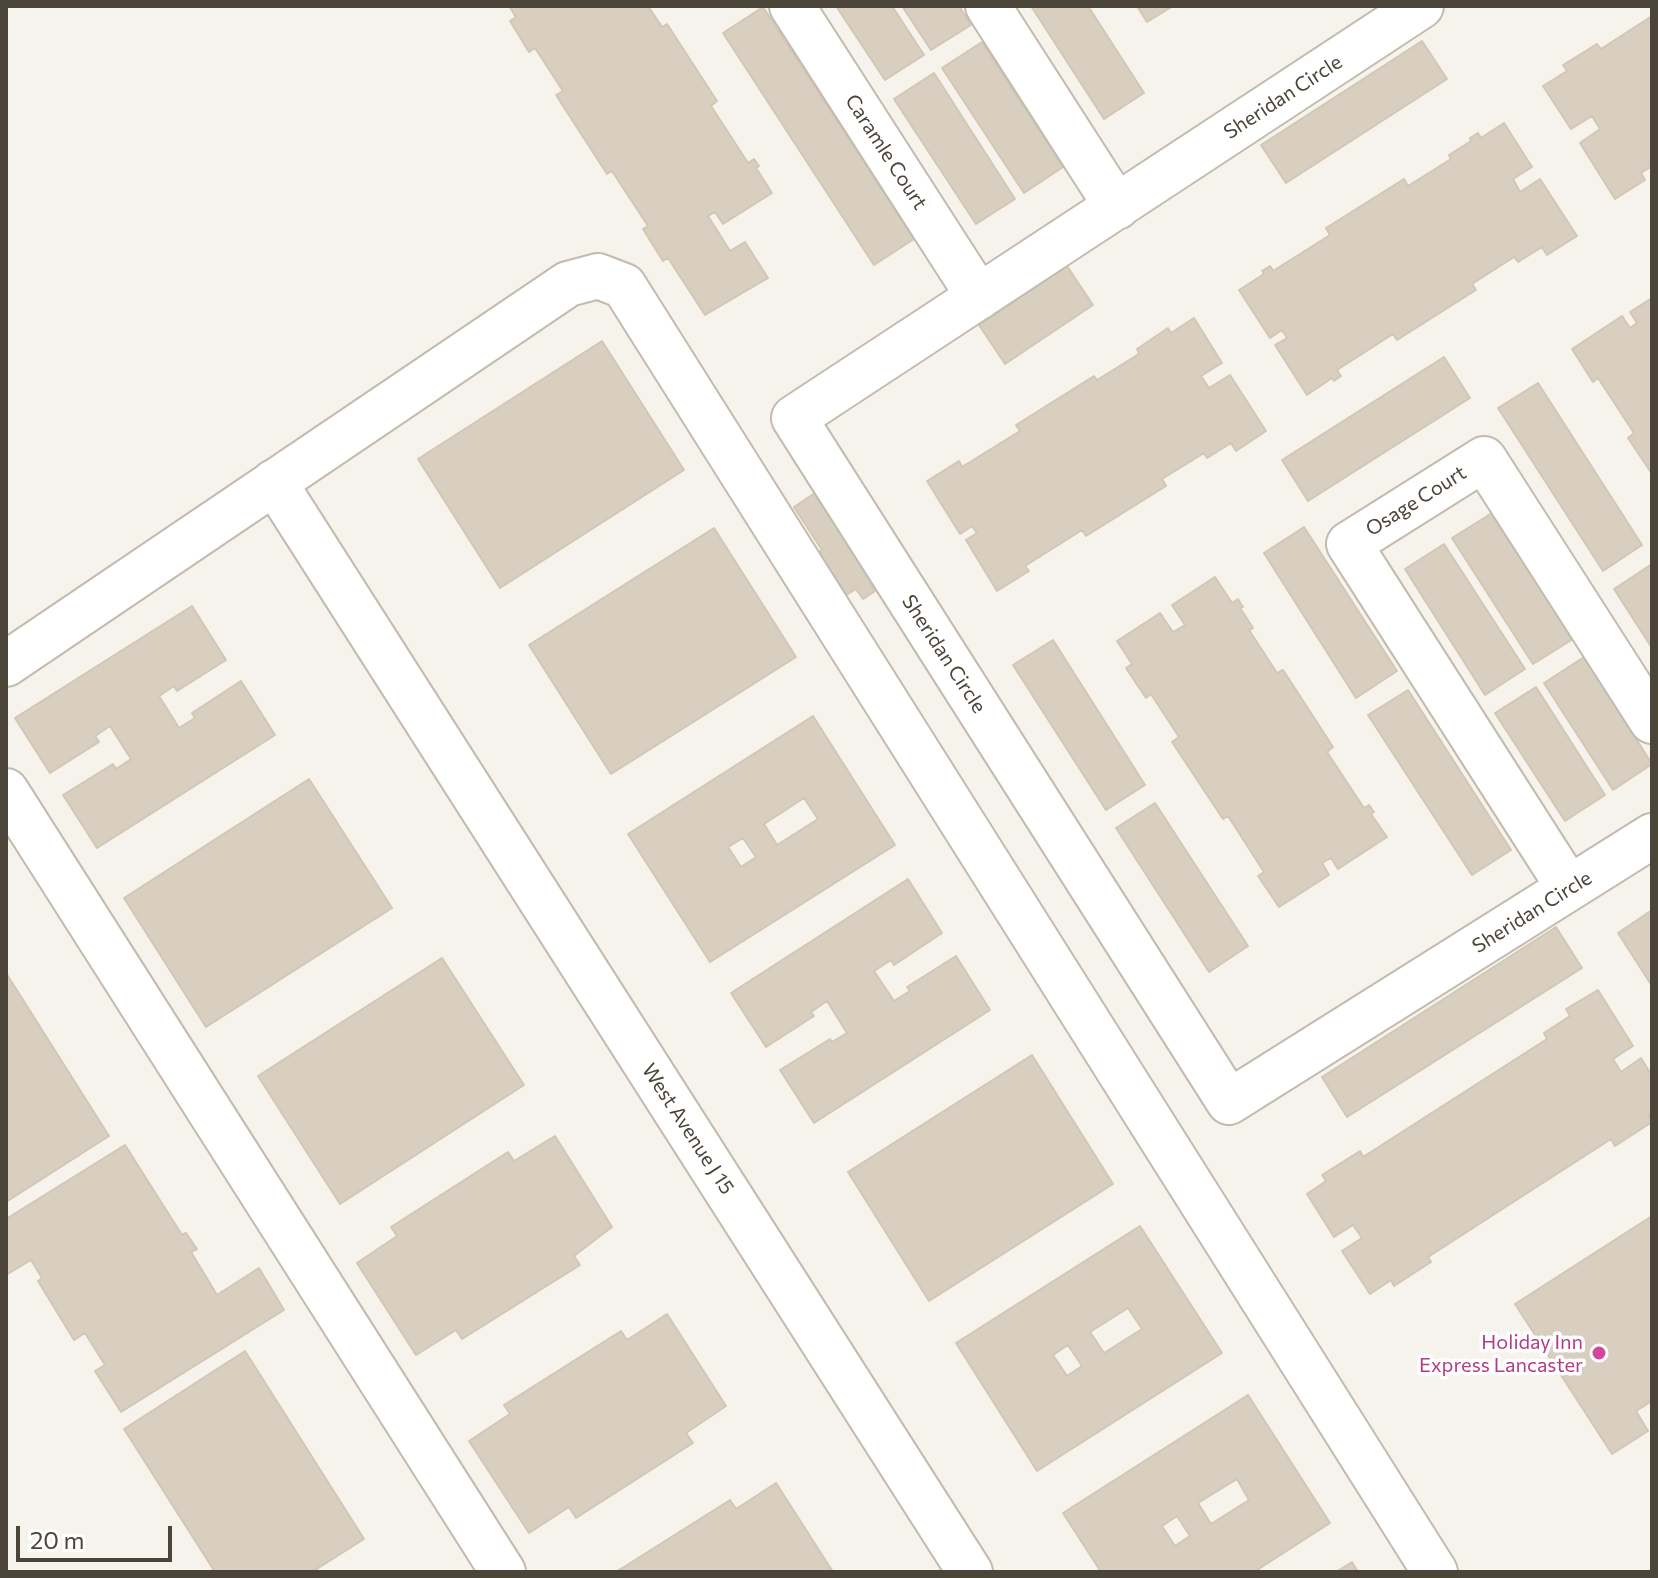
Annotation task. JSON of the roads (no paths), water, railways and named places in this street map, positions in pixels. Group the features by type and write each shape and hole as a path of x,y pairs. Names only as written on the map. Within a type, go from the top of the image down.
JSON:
{"street":[{"name":"Caramle Court","path":"792,6 979,297"},
{"path":"988,6 1117,207"},
{"name":"Sheridan Circle","path":"1421,6 794,418 1229,1102 1652,836"},
{"path":"6,664 568,284 598,276 624,286 1435,1572"},
{"name":"Osage Court","path":"1569,888 1349,544 1484,459 1652,721"},
{"name":"West Avenue J 15","path":"274,482 970,1572"},
{"path":"6,791 503,1572"}],"place":[{"name":"Holiday Inn Express Lancaster","path":"1599,1353"}]}
